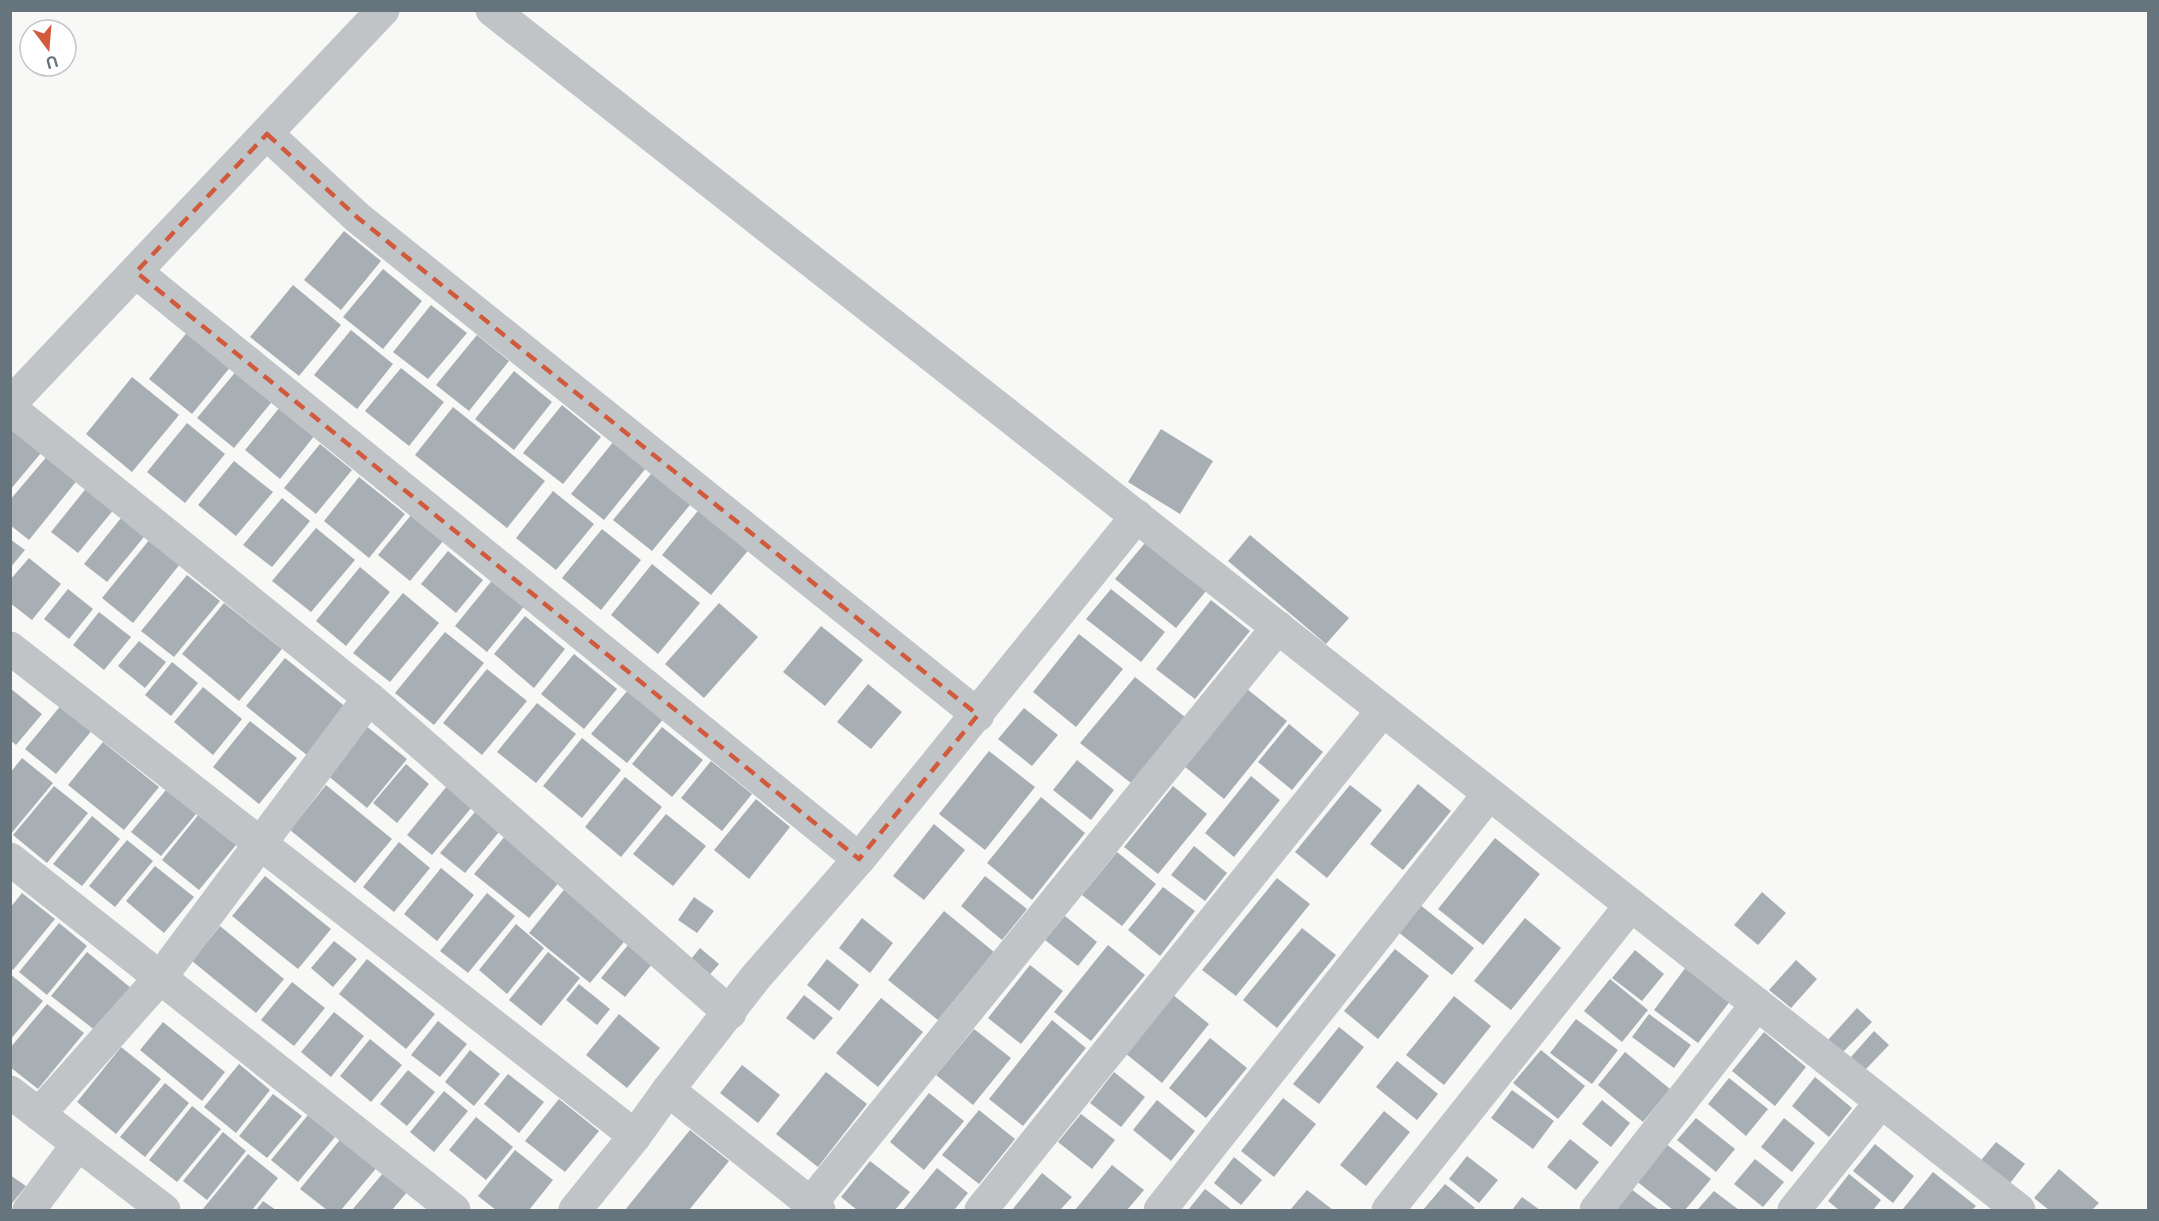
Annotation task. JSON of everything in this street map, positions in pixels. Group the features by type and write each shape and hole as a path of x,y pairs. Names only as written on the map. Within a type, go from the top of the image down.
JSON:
{"street":[{"path":"383,10 10,406 369,698 730,1013"},
{"path":"492,10 1757,1004 1881,1102 2009,1208"},
{"path":"267,134 358,218 978,715"},
{"path":"136,272 859,859"},
{"path":"575,1210 635,1136 755,978 859,859 1137,516"},
{"path":"668,1090 815,1207 1278,627"},
{"path":"10,648 635,1136"},
{"path":"39,1114 160,978 369,698"},
{"path":"981,1210 1383,710"},
{"path":"1160,1210 1490,794"},
{"path":"10,859 454,1210"},
{"path":"1388,1210 1631,905"},
{"path":"1596,1210 1757,1004"},
{"path":"10,1092 164,1210"},
{"path":"1794,1210 1881,1102"},
{"path":"29,1210 78,1144"}],"highlighted area":[{"path":"267,134 358,218 978,715 859,859 136,272"}],"building":[{"path":"344,231 381,261 341,310 304,280"},
{"path":"383,269 422,301 383,349 343,317"},
{"path":"293,285 341,325 299,376 250,337"},
{"path":"431,305 467,333 428,379 393,352"},
{"path":"189,330 232,365 192,414 149,379"},
{"path":"351,330 393,364 357,409 314,375"},
{"path":"477,335 509,361 469,411 436,385"},
{"path":"401,368 444,402 409,446 365,411"},
{"path":"238,369 275,398 234,448 197,418"},
{"path":"514,371 552,402 514,450 475,419"},
{"path":"132,377 179,415 132,472 86,434"},
{"path":"562,405 601,437 563,484 523,453"},
{"path":"280,407 315,435 280,479 245,450"},
{"path":"453,407 545,481 507,528 415,455"},
{"path":"187,423 225,454 185,503 147,472"},
{"path":"10,429 41,453 10,490"},
{"path":"1161,429 1213,461 1180,514 1128,482"},
{"path":"614,441 646,468 604,520 571,494"},
{"path":"320,444 352,470 316,514 284,488"},
{"path":"49,454 79,478 29,540 10,525 10,500"},
{"path":"234,461 273,492 236,536 198,505"},
{"path":"655,469 694,500 652,551 613,520"},
{"path":"359,477 405,514 369,558 324,521"},
{"path":"88,486 115,508 78,553 51,532"},
{"path":"553,491 594,524 556,570 516,538"},
{"path":"282,498 310,521 272,567 243,545"},
{"path":"701,507 751,547 711,595 662,555"},
{"path":"125,513 148,532 107,582 84,564"},
{"path":"412,514 444,540 410,581 378,555"},
{"path":"316,528 355,560 311,612 272,581"},
{"path":"602,529 641,560 601,610 562,578"},
{"path":"1250,535 1349,618 1326,644 1228,561"},
{"path":"10,539 25,550 10,568"},
{"path":"150,539 180,564 133,623 102,598"},
{"path":"1145,543 1206,591 1176,628 1115,579"},
{"path":"448,551 483,580 456,613 421,584"},
{"path":"29,558 61,584 32,620 10,603 10,580"},
{"path":"652,564 700,603 658,654 611,615"},
{"path":"360,567 390,592 346,646 316,621"},
{"path":"187,575 220,601 174,657 141,631"},
{"path":"494,578 526,604 487,652 455,626"},
{"path":"68,589 93,609 69,639 44,619"},
{"path":"1111,589 1165,632 1141,662 1086,619"},
{"path":"403,593 439,623 390,682 353,653"},
{"path":"1211,600 1250,631 1195,699 1156,669"},
{"path":"224,603 282,649 239,701 182,654"},
{"path":"719,603 758,637 704,698 665,664"},
{"path":"99,612 131,637 104,670 73,645"},
{"path":"525,616 565,649 534,688 494,654"},
{"path":"821,626 863,660 825,706 783,672"},
{"path":"445,632 484,663 434,725 395,693"},
{"path":"1079,634 1123,669 1076,727 1033,692"},
{"path":"139,641 166,662 145,688 118,666"},
{"path":"574,654 617,689 584,729 541,694"},
{"path":"285,658 347,708 308,756 246,706"},
{"path":"172,662 198,683 171,716 145,695"},
{"path":"487,669 527,701 482,755 443,723"},
{"path":"1135,677 1185,717 1131,783 1080,743"},
{"path":"868,684 902,712 871,749 837,722"},
{"path":"203,687 242,719 213,755 174,722"},
{"path":"10,688 42,714 16,745 10,740"},
{"path":"1247,689 1287,721 1224,799 1184,766"},
{"path":"628,690 664,718 627,763 591,734"},
{"path":"67,698 98,723 56,774 25,749"},
{"path":"537,703 576,734 536,783 497,752"},
{"path":"1024,708 1058,735 1032,766 998,739"},
{"path":"250,721 297,758 259,804 213,767"},
{"path":"1289,724 1323,752 1292,790 1258,762"},
{"path":"365,725 407,759 367,808 326,774"},
{"path":"662,727 703,760 672,797 632,764"},
{"path":"582,738 621,770 582,818 543,786"},
{"path":"103,742 159,787 124,830 68,785"},
{"path":"989,751 1035,787 985,850 939,814"},
{"path":"22,758 53,783 10,835 10,773"},
{"path":"1077,760 1114,790 1091,820 1053,790"},
{"path":"711,761 752,794 722,831 681,798"},
{"path":"406,764 429,784 397,823 373,803"},
{"path":"1251,776 1280,800 1234,857 1205,833"},
{"path":"625,777 662,807 621,857 585,827"},
{"path":"1418,784 1451,811 1403,870 1370,844"},
{"path":"326,785 392,839 355,883 290,830"},
{"path":"1350,785 1382,810 1327,878 1295,852"},
{"path":"54,786 88,813 47,863 13,835"},
{"path":"447,786 472,807 432,855 407,835"},
{"path":"1173,786 1207,814 1158,874 1124,847"},
{"path":"166,790 196,814 161,856 131,832"},
{"path":"1041,797 1085,833 1032,900 987,863"},
{"path":"756,799 790,827 749,879 714,850"},
{"path":"475,812 499,832 465,873 440,853"},
{"path":"199,814 236,845 199,890 162,860"},
{"path":"666,814 706,846 673,886 633,854"},
{"path":"92,816 120,839 82,886 53,864"},
{"path":"934,824 965,850 924,900 893,876"},
{"path":"510,830 565,875 529,918 474,874"},
{"path":"1495,838 1540,874 1483,945 1438,909"},
{"path":"127,840 153,861 115,907 89,886"},
{"path":"399,842 430,868 394,912 363,887"},
{"path":"1194,846 1227,873 1205,901 1171,875"},
{"path":"1117,852 1156,884 1122,926 1082,895"},
{"path":"155,866 194,897 164,933 126,901"},
{"path":"441,868 474,895 437,941 404,914"},
{"path":"265,876 331,929 298,969 232,916"},
{"path":"985,876 1027,909 1002,940 961,906"},
{"path":"1277,878 1310,904 1236,996 1202,970"},
{"path":"571,881 633,931 590,983 529,933"},
{"path":"1163,887 1195,911 1160,956 1128,930"},
{"path":"1762,892 1786,913 1758,945 1734,925"},
{"path":"22,893 55,919 13,970 10,967 10,908"},
{"path":"487,893 515,916 468,973 440,951"},
{"path":"694,897 714,911 697,933 678,920"},
{"path":"1414,900 1474,948 1452,975 1392,927"},
{"path":"944,911 994,952 938,1020 888,980"},
{"path":"1065,916 1097,942 1078,966 1045,940"},
{"path":"862,918 893,943 870,973 839,948"},
{"path":"1525,918 1561,948 1511,1010 1474,981"},
{"path":"59,923 87,946 47,995 19,972"},
{"path":"516,924 544,948 507,994 479,970"},
{"path":"220,926 284,979 256,1013 192,961"},
{"path":"1302,928 1336,955 1277,1028 1243,1000"},
{"path":"633,939 657,958 625,997 601,978"},
{"path":"334,941 357,959 333,987 311,968"},
{"path":"1108,945 1145,975 1091,1041 1054,1012"},
{"path":"700,948 719,964 706,979 687,964"},
{"path":"1395,949 1429,976 1378,1039 1344,1011"},
{"path":"1635,950 1664,974 1642,1001 1612,978"},
{"path":"87,952 131,988 96,1031 51,996"},
{"path":"548,952 580,978 541,1026 509,1000"},
{"path":"367,959 435,1014 406,1049 339,994"},
{"path":"827,959 859,985 839,1011 807,985"},
{"path":"1796,960 1817,979 1791,1008 1769,990"},
{"path":"1030,965 1063,991 1021,1044 988,1018"},
{"path":"1686,967 1731,1000 1698,1043 1654,1010"},
{"path":"10,974 43,1001 10,1040"},
{"path":"1610,979 1648,1010 1622,1042 1584,1011"},
{"path":"292,982 325,1008 294,1046 261,1020"},
{"path":"579,984 610,1009 597,1025 566,1000"},
{"path":"1172,994 1209,1024 1162,1083 1125,1053"},
{"path":"804,995 833,1018 814,1040 786,1018"},
{"path":"1454,996 1491,1026 1444,1085 1406,1055"},
{"path":"881,998 923,1032 878,1087 836,1053"},
{"path":"47,1004 84,1033 38,1089 10,1067 10,1048"},
{"path":"1857,1008 1872,1022 1841,1054 1827,1041"},
{"path":"334,1012 364,1036 331,1077 301,1052"},
{"path":"619,1014 660,1048 627,1088 586,1055"},
{"path":"1649,1014 1691,1045 1674,1068 1632,1037"},
{"path":"1576,1019 1618,1050 1592,1084 1550,1053"},
{"path":"1052,1020 1086,1048 1023,1126 989,1099"},
{"path":"438,1021 467,1044 440,1077 411,1055"},
{"path":"163,1022 225,1072 202,1101 140,1050"},
{"path":"1339,1027 1364,1047 1319,1104 1293,1084"},
{"path":"974,1029 1011,1058 973,1105 936,1075"},
{"path":"1874,1031 1889,1045 1865,1070 1851,1057"},
{"path":"1764,1032 1806,1067 1775,1106 1732,1071"},
{"path":"1210,1038 1247,1068 1206,1118 1169,1088"},
{"path":"370,1039 402,1065 371,1102 340,1076"},
{"path":"121,1047 161,1079 116,1134 77,1102"},
{"path":"470,1050 500,1074 474,1106 445,1082"},
{"path":"1541,1050 1585,1086 1558,1119 1513,1083"},
{"path":"1625,1052 1670,1089 1643,1122 1598,1085"},
{"path":"1397,1061 1438,1094 1417,1120 1376,1087"},
{"path":"239,1064 270,1090 236,1133 204,1107"},
{"path":"742,1065 780,1095 758,1123 720,1093"},
{"path":"408,1070 435,1092 407,1126 380,1104"},
{"path":"826,1072 867,1104 818,1167 776,1134"},
{"path":"1114,1072 1145,1097 1121,1127 1090,1103"},
{"path":"508,1074 544,1102 519,1133 484,1104"},
{"path":"1815,1077 1852,1108 1829,1137 1792,1106"},
{"path":"1729,1078 1768,1109 1746,1136 1708,1104"},
{"path":"165,1083 189,1103 145,1157 120,1137"},
{"path":"1512,1090 1554,1121 1533,1149 1491,1118"},
{"path":"444,1091 468,1111 434,1152 410,1132"},
{"path":"929,1093 964,1121 924,1170 890,1142"},
{"path":"273,1094 302,1116 267,1158 239,1136"},
{"path":"1283,1098 1316,1124 1274,1177 1241,1151"},
{"path":"559,1099 599,1131 565,1172 525,1141"},
{"path":"1157,1100 1195,1131 1171,1161 1133,1130"},
{"path":"1602,1100 1630,1123 1611,1147 1582,1124"},
{"path":"192,1106 221,1129 177,1182 149,1160"},
{"path":"979,1110 1015,1139 979,1184 942,1155"},
{"path":"1384,1111 1410,1132 1366,1186 1340,1165"},
{"path":"1081,1114 1115,1140 1092,1169 1058,1142"},
{"path":"308,1115 335,1137 298,1182 271,1160"},
{"path":"476,1117 513,1147 486,1180 449,1150"},
{"path":"1696,1118 1735,1149 1716,1172 1677,1140"},
{"path":"1784,1118 1815,1143 1792,1172 1761,1147"},
{"path":"690,1130 729,1161 689,1210 625,1210"},
{"path":"223,1132 246,1151 207,1200 183,1181"},
{"path":"343,1136 379,1165 341,1210 327,1210 300,1189"},
{"path":"1570,1139 1599,1162 1576,1190 1547,1167"},
{"path":"1996,1142 2025,1164 2007,1187 1978,1164"},
{"path":"1665,1143 1711,1179 1685,1210 1673,1210 1635,1180"},
{"path":"1875,1144 1914,1176 1893,1203 1853,1171"},
{"path":"515,1150 553,1180 529,1210 496,1210 478,1196"},
{"path":"248,1154 278,1178 252,1210 202,1210"},
{"path":"1467,1156 1498,1180 1479,1203 1449,1179"},
{"path":"1234,1157 1262,1180 1241,1205 1214,1183"},
{"path":"1755,1159 1784,1182 1763,1207 1734,1184"},
{"path":"870,1161 910,1192 895,1210 857,1210 841,1197"},
{"path":"1112,1165 1144,1190 1127,1210 1075,1210"},
{"path":"937,1168 968,1193 954,1210 903,1210"},
{"path":"2059,1169 2099,1203 2092,1210 2049,1210 2034,1198"},
{"path":"384,1172 408,1191 392,1210 352,1210"},
{"path":"1933,1172 1976,1206 1972,1210 1902,1210"},
{"path":"1042,1173 1072,1197 1060,1210 1012,1210"},
{"path":"1849,1174 1881,1200 1873,1210 1839,1210 1828,1201"},
{"path":"10,1175 26,1186 10,1206"},
{"path":"1445,1184 1475,1208 1472,1210 1423,1210"},
{"path":"1205,1189 1232,1210 1188,1210"},
{"path":"1631,1189 1659,1210 1614,1210"},
{"path":"1307,1190 1333,1210 1290,1210"},
{"path":"1714,1191 1739,1210 1697,1210"},
{"path":"1522,1197 1540,1210 1512,1210"},
{"path":"263,1201 276,1210 256,1210"}]}
